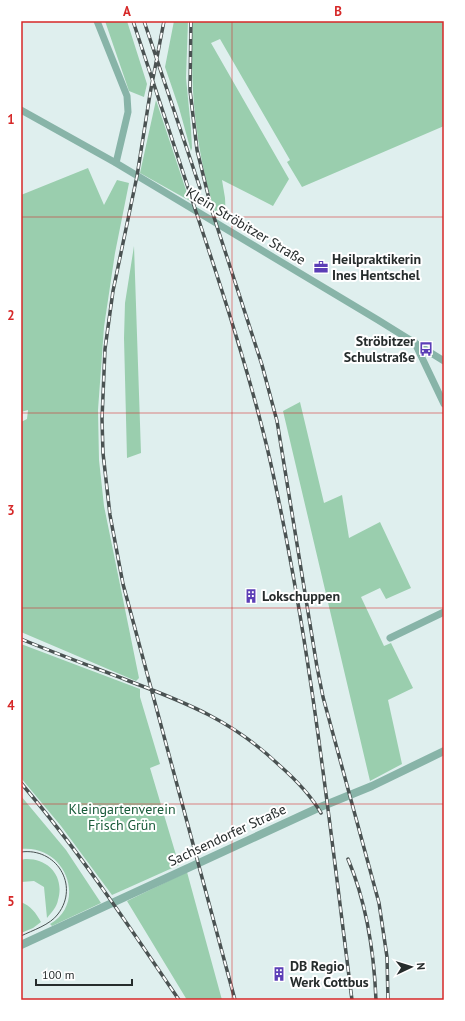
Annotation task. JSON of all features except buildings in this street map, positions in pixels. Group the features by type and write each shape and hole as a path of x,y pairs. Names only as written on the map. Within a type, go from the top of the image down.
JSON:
{"street":[{"path":"98,21 127,96 128,112 116,163"},
{"name":"Klein Ströbitzer Straße","path":"21,110 116,163 414,341 444,362"},
{"path":"414,341 444,404"},
{"path":"390,638 444,612"},
{"name":"Sachsendorfer Straße","path":"21,945 318,808 372,786 444,751"}],"green space":[{"path":"105,21 127,21 147,84 144,97 129,91"},
{"path":"174,21 188,21 186,78 191,129 191,151 179,108 165,67"},
{"path":"193,21 444,21 444,126 302,187 287,162 290,160 220,39 211,43 289,179 273,206 222,180 226,220 217,217 204,170 199,145 193,95"},
{"path":"156,100 188,196 190,201 140,173"},
{"path":"88,168 104,205 117,180 129,183 115,253 104,327 98,410 99,460 104,506 139,678 136,681 21,632 21,422 27,419 28,410 21,412 21,195"},
{"path":"134,246 141,453 127,458 124,338 125,303"},
{"path":"300,402 324,503 342,495 349,538 380,522 411,588 386,599 380,588 361,597 384,646 391,643 413,688 388,700 402,764 370,781 283,411"},
{"name":"Kleingartenverein Frisch Grün","path":"21,644 140,689 140,697 160,764 150,768 179,865 112,895 61,826 21,778"},
{"path":"21,796 66,850 101,903 52,926 50,924 61,914 68,902 69,889 66,876 60,865 49,856 36,850 21,849"},
{"path":"33,859 47,865 57,876 60,891 54,910 47,918 44,887 34,881 21,882 21,860"},
{"path":"187,872 222,1000 187,1000 127,901"},
{"path":"21,902 33,910 41,922 33,928 21,933"}],"tram line":[{"path":"21,852 34,852 45,856 54,862 61,870 65,880 66,891 64,903 55,918 21,936"}],"railway":[{"path":"133,21 249,377 270,460 284,527 307,662 352,1000"},
{"path":"144,21 200,188"},
{"path":"164,21 150,94 137,176 113,291 105,349 102,419 103,453 110,515 123,584 235,1000"},
{"path":"191,21 190,90 197,150 212,211 262,365 277,421 323,697 379,903 387,957 388,1000"},
{"path":"21,639 170,697 227,725 262,750 291,776 307,793 321,813"},
{"path":"21,783 83,862 179,1000"},
{"path":"348,859 355,876 365,910 371,946 376,1000"}],"place":[{"name":"Heilpraktikerin Ines Hentschel","path":"321,267"},
{"name":"Ströbitzer Schulstraße","path":"426,349"},
{"name":"Lokschuppen","path":"251,596"},
{"name":"DB Regio Werk Cottbus","path":"279,974"}]}
